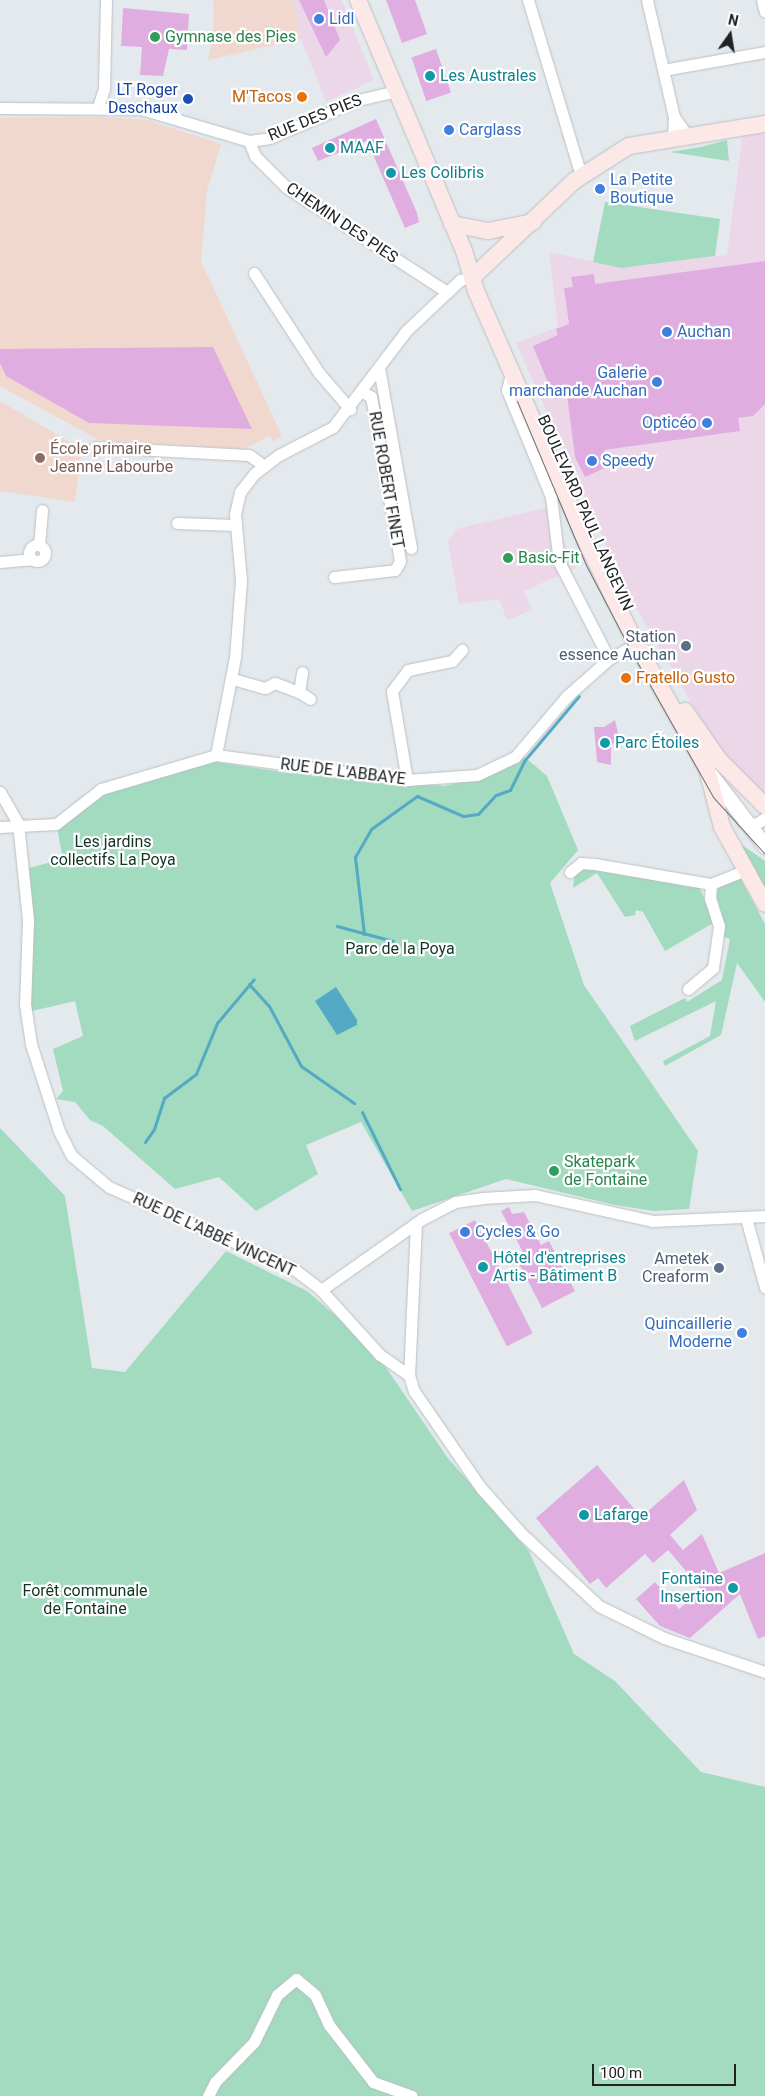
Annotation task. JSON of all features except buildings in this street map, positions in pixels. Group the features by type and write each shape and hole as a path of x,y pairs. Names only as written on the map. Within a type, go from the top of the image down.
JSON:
{"main road":[{"path":"358,0 474,276 581,175 629,146 680,136 765,124"},
{"path":"452,224 488,231 532,222"},
{"name":"BOULEVARD PAUL LANGEVIN","path":"474,276 476,291 582,533 636,644 707,769 722,827 765,904"},
{"name":"BOULEVARD PAUL LANGEVIN","path":"474,276 484,281 578,503 651,654 720,761 760,801"}],"street":[{"path":"98,107 104,88 106,0"},
{"path":"528,0 581,175"},
{"path":"647,0 674,118 680,136"},
{"path":"762,0 765,12"},
{"path":"663,70 765,52"},
{"path":"104,88 113,107"},
{"name":"RUE DES PIES","path":"0,108 113,107 183,119 249,141 270,138 358,100 396,91"},
{"name":"CHEMIN DES PIES","path":"249,141 255,156 287,188 446,292"},
{"path":"254,273 319,373 350,409"},
{"name":"RUE ROBERT FINET","path":"216,755 232,679 241,580 236,525 240,492 264,466 333,427 363,392 407,330 460,280 474,276"},
{"name":"RUE ROBERT FINET","path":"379,368 411,548"},
{"name":"BOULEVARD PAUL LANGEVIN","path":"512,370 507,390 551,497 557,530 559,562 609,659"},
{"name":"RUE ROBERT FINET","path":"334,577 395,570 400,561 371,397 363,392"},
{"path":"95,447 249,455 264,466"},
{"path":"0,562 44,556 39,545 42,510"},
{"path":"177,523 236,525"},
{"name":"BOULEVARD PAUL LANGEVIN","path":"636,644 651,654"},
{"name":"RUE DE L'ABBAYE","path":"0,827 18,823 56,824 101,789 216,755 407,780 448,780 506,764 567,696 609,659 636,644"},
{"path":"407,780 392,691 408,670 452,661 462,650"},
{"path":"299,692 302,672"},
{"path":"232,679 299,692 310,700"},
{"path":"707,769 743,822 765,846"},
{"path":"0,792 18,823"},
{"path":"728,802 760,801"},
{"name":"BOULEVARD PAUL LANGEVIN","path":"728,802 737,852"},
{"path":"743,822 756,824 765,818"},
{"name":"RUE DE L'ABBÉ VINCENT","path":"18,823 28,920 25,1004 32,1044 52,1108 72,1156 109,1187 291,1266 320,1290 380,1355 410,1375"},
{"path":"570,872 581,863 596,864 711,884 746,870"},
{"path":"688,989 713,968 719,926 710,899 711,884"},
{"path":"320,1290 416,1223 455,1202 519,1194 652,1221 765,1216"},
{"path":"746,1218 765,1287"},
{"path":"416,1223 410,1375 414,1391 481,1488 522,1534 599,1606 664,1638 765,1672"},
{"path":"208,2096 215,2082 254,2042 277,1995 296,1979 315,1995 329,2025 373,2082 412,2096"}],"shaded area":[{"path":"213,0 292,0 301,39 208,60 214,33"},
{"path":"292,0 342,0 374,80 326,102 301,39"},
{"path":"103,117 147,120 221,144 207,191 201,261 282,436 273,441 270,436 244,449 99,440 0,386 0,118"},
{"path":"743,133 765,133 765,795 713,740 628,594 516,343 558,327 549,252 621,268 727,255"},
{"name":"École primaire Jeanne Labourbe","path":"0,401 82,449 75,502 0,491"},
{"path":"549,507 576,568 524,591 532,610 507,620 499,599 459,604 448,541 457,529"}],"green space":[{"path":"727,140 729,161 670,152 701,147"},
{"path":"605,202 720,219 715,256 621,268 593,262"},
{"name":"Parc de la Poya","path":"521,754 547,776 578,850 550,883 584,985 698,1151 689,1209 654,1211 615,1205 506,1179 412,1211 361,1122 306,1145 318,1174 256,1211 219,1177 175,1189 103,1126 90,1120 75,1102 56,1099 63,1091 53,1049 83,1036 75,1001 28,1012 33,955 29,868 63,859 57,828 98,796 203,760 288,773 445,786 489,775"},
{"path":"742,845 765,861 765,891 743,851"},
{"path":"588,865 699,887 715,922 665,951 643,912 636,910 635,915 625,917 597,873 573,888 575,872"},
{"path":"740,878 765,924 765,1002 737,963 721,1035 665,1066 663,1061 710,1036 716,1001 635,1041 630,1026 685,998 687,1002 722,980 730,939 723,937 725,926 716,894 720,885"},
{"name":"Forêt communale de Fontaine","path":"0,1128 65,1196 92,1368 125,1372 226,1251 307,1291 372,1347 447,1457 529,1551 574,1654 615,1681 701,1772 765,1787 765,2096 0,2096"}],"water":[{"path":"336,987 357,1020 357,1025 337,1035 315,1001"}],"waterway":[{"path":"364,934 355,857 371,829 417,796 463,816 478,814 496,795 510,790 524,761 579,696"},
{"path":"337,926 393,941"},
{"path":"145,1142 154,1129 164,1098 196,1074 217,1023 254,979"},
{"path":"249,984 269,1006 301,1066 354,1103"},
{"path":"362,1112 400,1189"}],"tram line":[{"path":"517,401 586,565 632,653 713,797 765,854"}],"place":[{"name":"Lidl","path":"319,19"},
{"name":"Gymnase des Pies","path":"155,37"},
{"name":"Les Australes","path":"430,76"},
{"name":"M'Tacos","path":"302,97"},
{"name":"LT Roger Deschaux","path":"188,99"},
{"name":"Carglass","path":"449,130"},
{"name":"MAAF","path":"330,148"},
{"name":"Les Colibris","path":"391,173"},
{"name":"La Petite Boutique","path":"600,189"},
{"name":"Auchan","path":"667,332"},
{"name":"Galerie marchande Auchan","path":"657,382"},
{"name":"Opticéo","path":"707,423"},
{"name":"École primaire Jeanne Labourbe","path":"40,458"},
{"name":"Speedy","path":"592,461"},
{"name":"Basic-Fit","path":"508,558"},
{"name":"Station essence Auchan","path":"686,646"},
{"name":"Fratello Gusto","path":"626,678"},
{"name":"Parc Étoiles","path":"605,743"},
{"name":"Skatepark de Fontaine","path":"554,1171"},
{"name":"Cycles & Go","path":"465,1232"},
{"name":"Hôtel d'entreprises Artis - Bâtiment B","path":"483,1267"},
{"name":"Ametek Creaform","path":"719,1268"},
{"name":"Quincaillerie Moderne","path":"742,1333"},
{"name":"Lafarge","path":"584,1515"},
{"name":"Fontaine Insertion","path":"733,1588"}],"park label":[{"name":"Les jardins collectifs La Poya","path":"113,851"}]}
